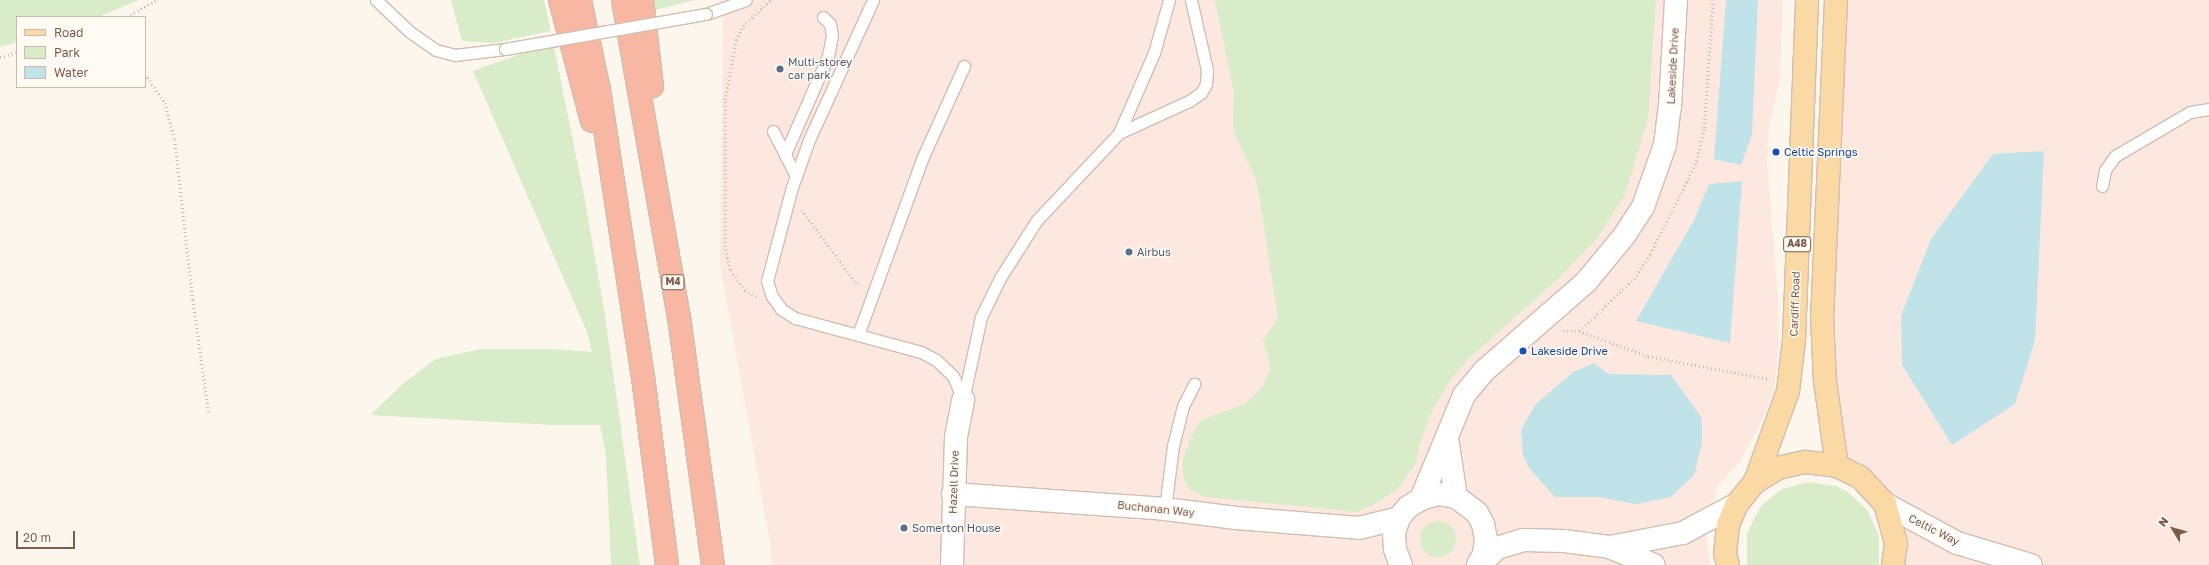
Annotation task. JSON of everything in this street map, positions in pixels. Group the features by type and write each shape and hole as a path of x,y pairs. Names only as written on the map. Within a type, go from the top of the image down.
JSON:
{"highway":[{"path":"560,0 620,230"},
{"path":"580,0 599,90 667,565"},
{"name":"M4","path":"623,0 679,318"},
{"name":"M4","path":"642,0 679,318 713,565"}],"main road":[{"name":"Cardiff Road","path":"1755,482 1790,383 1794,340 1807,0"},
{"name":"A48","path":"1836,0 1822,316 1825,381 1837,466"},
{"name":"Cardiff Road","path":"1728,565 1725,554 1728,525 1737,504 1755,482 1778,468 1805,462 1837,466 1860,477 1884,504 1896,543 1893,565"}],"street":[{"name":"Lakeside Drive","path":"1421,499 1446,435 1464,395 1484,371 1586,282 1624,236 1643,207 1665,145 1670,107 1676,0"},
{"name":"Hazell Drive","path":"952,565 953,494 956,437 963,400"},
{"path":"1446,435 1456,497"},
{"name":"Buchanan Way","path":"953,494 1165,509 1236,518 1359,528 1399,518"},
{"path":"1399,518 1408,507 1421,499 1438,494 1456,497 1472,508 1483,524 1486,539 1484,554 1478,565"},
{"path":"1483,524 1523,540 1609,547 1683,533 1737,504"},
{"name":"Celtic Way","path":"1884,504 1957,543 2031,565"},
{"name":"Buchanan Way","path":"1399,518 1394,533 1395,549 1400,564"},
{"name":"Buchanan Way","path":"1359,528 1381,539 1400,564"},
{"path":"1478,565 1497,548 1523,540"},
{"path":"1609,547 1654,565"}],"lane":[{"path":"376,0 410,32 436,50 455,55 505,49 706,14 746,0"},
{"path":"873,0 824,104 796,176 767,281 772,296 781,309 795,318 921,352 936,360 953,376 963,400"},
{"path":"963,400 981,317 1017,248 1056,197 1109,146 1119,133 1154,53 1169,0"},
{"path":"1119,133 1189,101 1201,93 1206,84 1207,70 1191,0"},
{"path":"785,154 828,56 832,36 830,24 823,17"},
{"path":"858,335 922,158 964,66"},
{"path":"2102,186 2105,170 2115,156 2190,112 2209,109"},
{"path":"773,131 796,176"},
{"path":"1165,509 1173,446 1183,406 1194,384"}],"path":[{"path":"129,16 157,0"},
{"path":"771,0 743,26 736,40 729,71 725,100 726,247 730,270 745,291 781,309"},
{"path":"0,57 16,52"},
{"path":"146,75 165,103 175,140 192,300 209,414"},
{"path":"790,194 856,283 874,290"},
{"path":"1559,331 1579,331 1648,356 1790,383"}],"shaded area":[{"path":"719,0 1783,0 1780,80 1769,126 1767,161 1778,297 1779,348 1774,390 1760,425 1739,463 1718,485 1706,532 1710,565 772,565 770,543 720,264 723,18"},
{"path":"1836,0 2209,0 2209,565 1893,565 1885,504 1837,466 1825,381"}],"green space":[{"path":"0,0 139,0 100,16 16,16 16,42 0,47"},
{"path":"451,0 544,0 551,31 494,43 462,41"},
{"path":"653,0 695,0 654,10"},
{"path":"1215,0 1656,0 1648,118 1625,195 1598,237 1558,279 1468,359 1451,379 1433,409 1421,440 1415,465 1397,489 1375,504 1358,512 1205,497 1191,491 1184,480 1182,462 1191,437 1201,420 1245,404 1263,386 1271,369 1263,340 1278,318 1257,182 1233,130 1234,92"},
{"path":"554,47 584,195 605,315 640,565 611,565 606,456 600,425 552,425 370,415 405,382 436,359 480,349 550,349 592,352 587,332 473,71 523,53"},
{"path":"1809,482 1836,486 1848,492 1868,511 1879,536 1879,565 1747,565 1747,533 1761,506 1782,489"},
{"path":"1441,521 1451,526 1455,532 1455,546 1451,552 1445,556 1435,557 1425,552 1421,546 1420,536 1425,526 1431,522"}],"water":[{"path":"1726,0 1758,0 1752,135 1741,165 1714,159"},
{"path":"2044,151 2035,340 2015,404 1952,445 1902,365 1901,316 1931,239 1993,154"},
{"path":"1742,181 1730,343 1636,321 1694,220 1709,184"},
{"path":"1594,363 1608,374 1671,375 1702,418 1702,443 1694,475 1671,497 1636,504 1599,497 1555,497 1529,468 1523,455 1521,430 1535,405 1573,372"}],"place":[{"name":"Multi-storey car park","path":"780,69"},
{"name":"Celtic Springs","path":"1776,152"},
{"name":"Airbus","path":"1129,252"},
{"name":"Lakeside Drive","path":"1523,351"},
{"name":"Somerton House","path":"904,528"}]}
